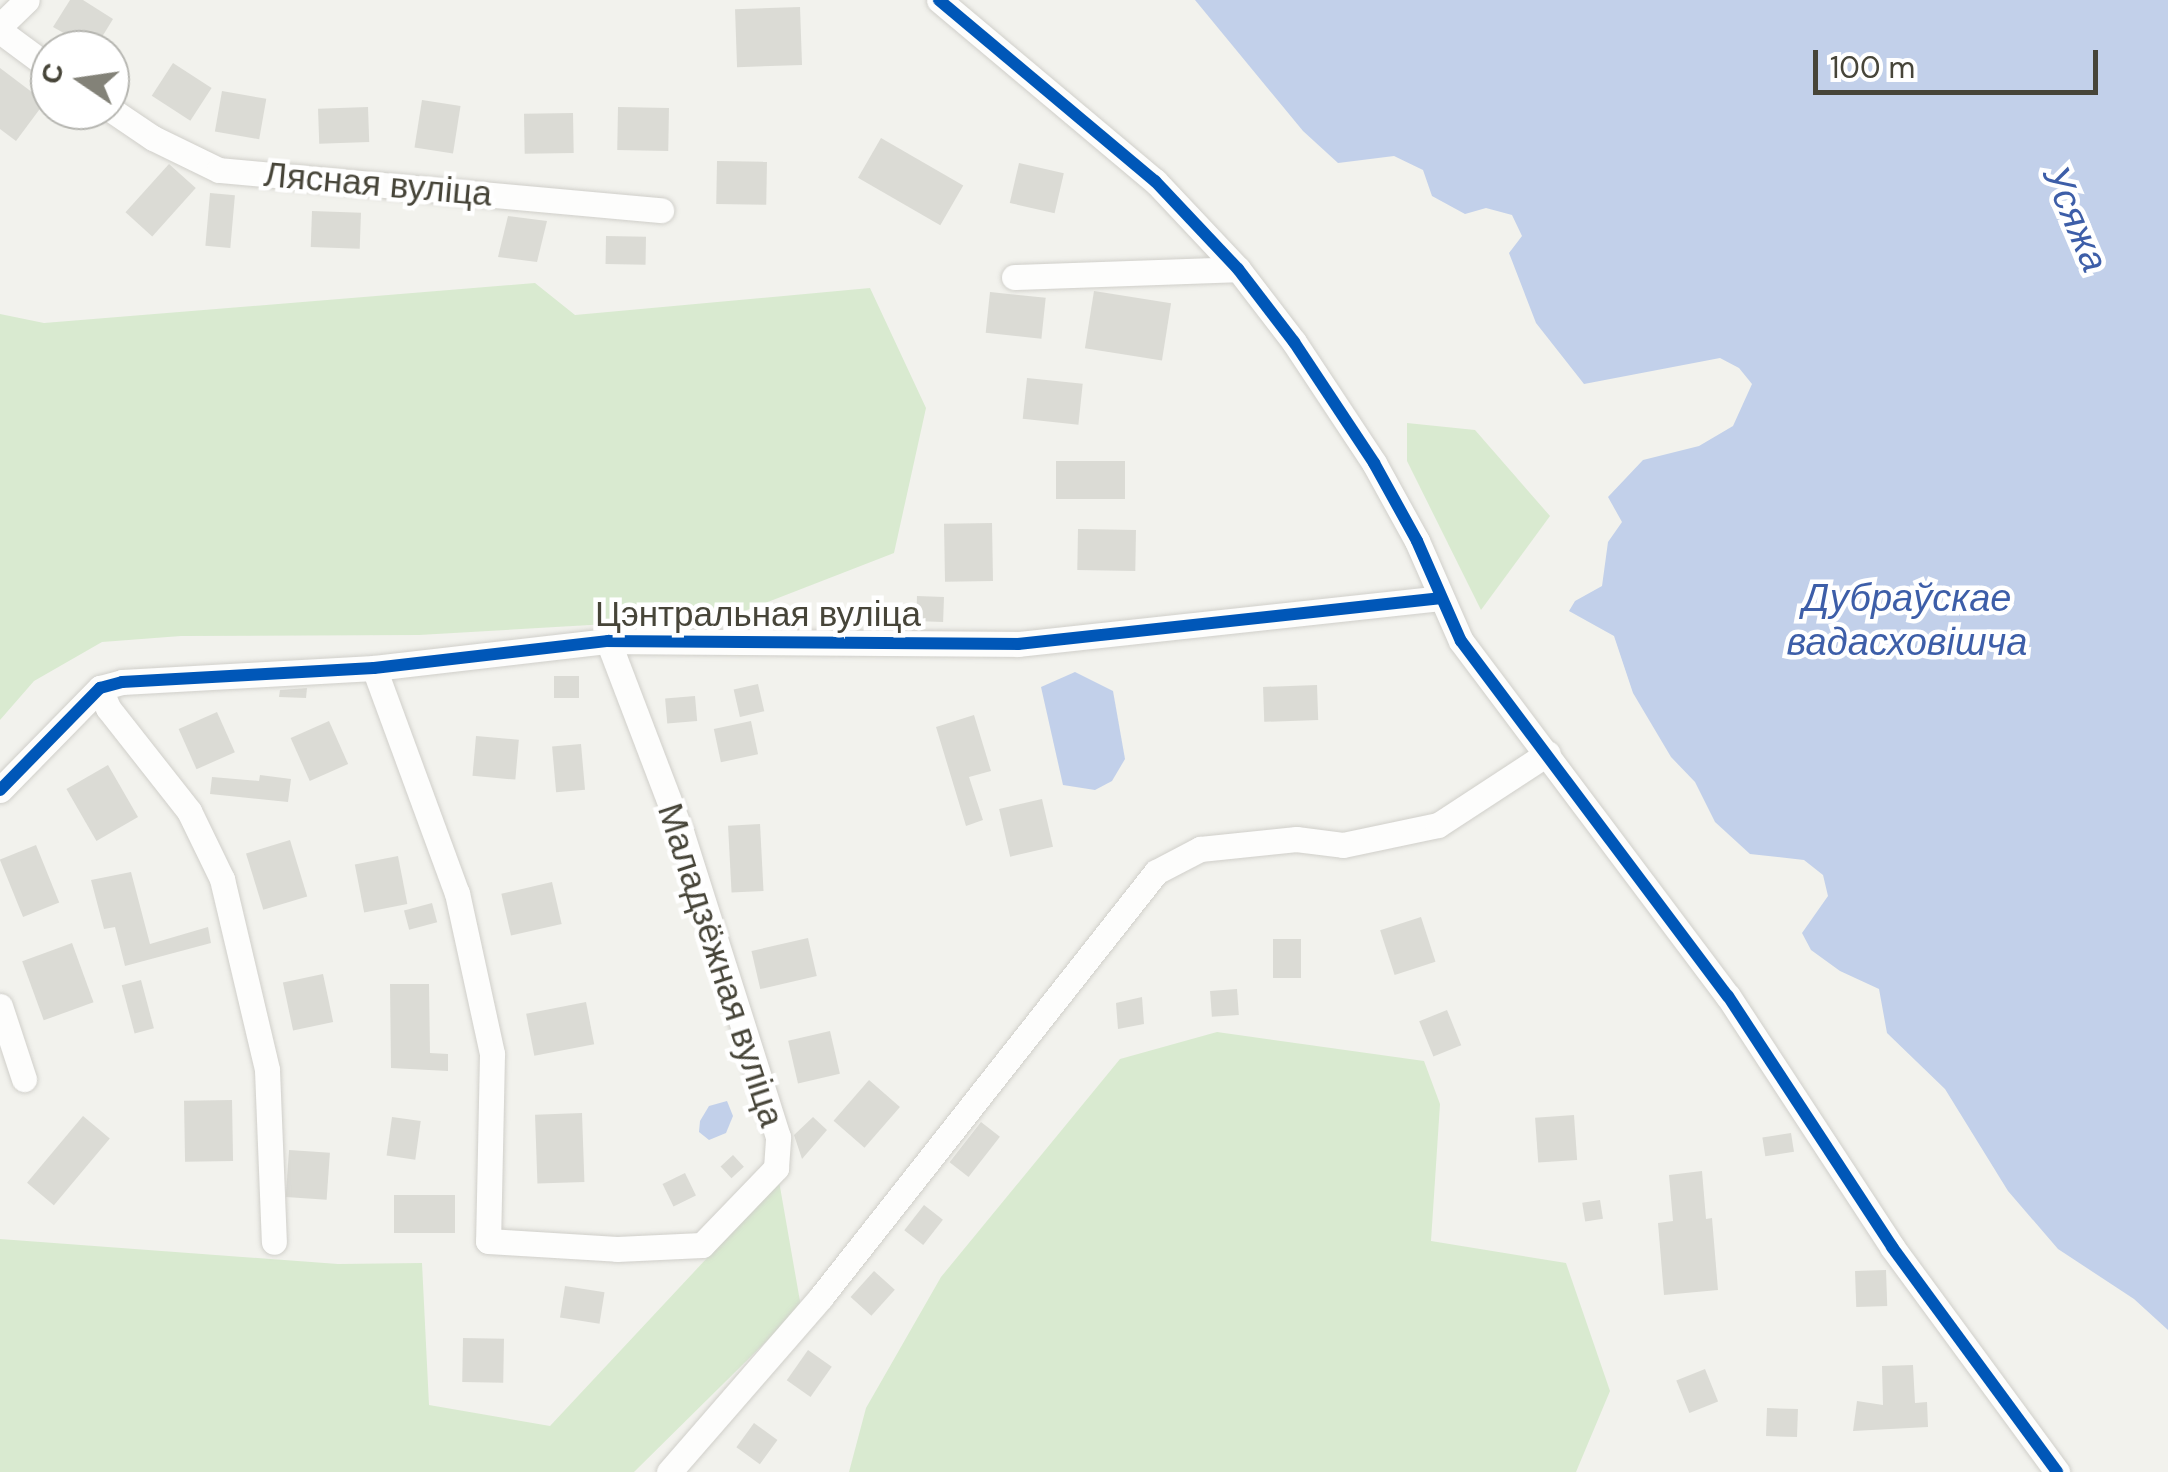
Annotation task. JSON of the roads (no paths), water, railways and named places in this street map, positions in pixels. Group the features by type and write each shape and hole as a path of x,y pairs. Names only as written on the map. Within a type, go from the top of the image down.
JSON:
{"street":[{"path":"27,0 0,28 30,52"},
{"path":"939,0 1155,182 1238,270 1294,342 1374,463 1417,541 1461,641 1728,996 1892,1248 2057,1472"},
{"name":"Лясная вуліца","path":"130,122 219,170 661,210"},
{"path":"1014,277 1238,270"},
{"name":"Цэнтральная вуліца","path":"100,688 122,682 374,668 608,642 1018,644 1439,598"},
{"name":"Маладзёжная вуліца","path":"374,668 457,893 492,1054 488,1241 617,1248 702,1245 776,1168 778,1137 681,832 608,642"},
{"path":"0,790 100,688 108,708 189,811 222,879 267,1070 274,1242"},
{"path":"670,1472 821,1297 1058,991 1156,872 1200,849 1296,838 1343,845 1438,825 1548,753"},
{"path":"0,1006 24,1079"}],"water":[{"name":"Дубраўскае вадасховішча","path":"1195,0 2168,0 2168,1330 2134,1299 2058,1249 2008,1191 1945,1089 1887,1033 1879,989 1840,971 1811,950 1802,933 1828,896 1823,875 1804,860 1750,854 1715,822 1695,782 1671,757 1633,693 1614,636 1569,611 1575,601 1602,586 1608,542 1622,522 1608,497 1643,460 1699,446 1733,426 1752,384 1739,368 1720,358 1584,384 1536,323 1509,253 1522,236 1512,215 1486,208 1465,214 1432,196 1423,170 1394,156 1338,163 1303,131"},
{"path":"1075,672 1113,691 1125,759 1112,781 1095,790 1063,785 1041,687"},
{"path":"727,1101 733,1116 726,1133 709,1140 699,1132 700,1121 709,1106"}],"water label":[{"name":"Усяжа","path":"2075,219"}]}
